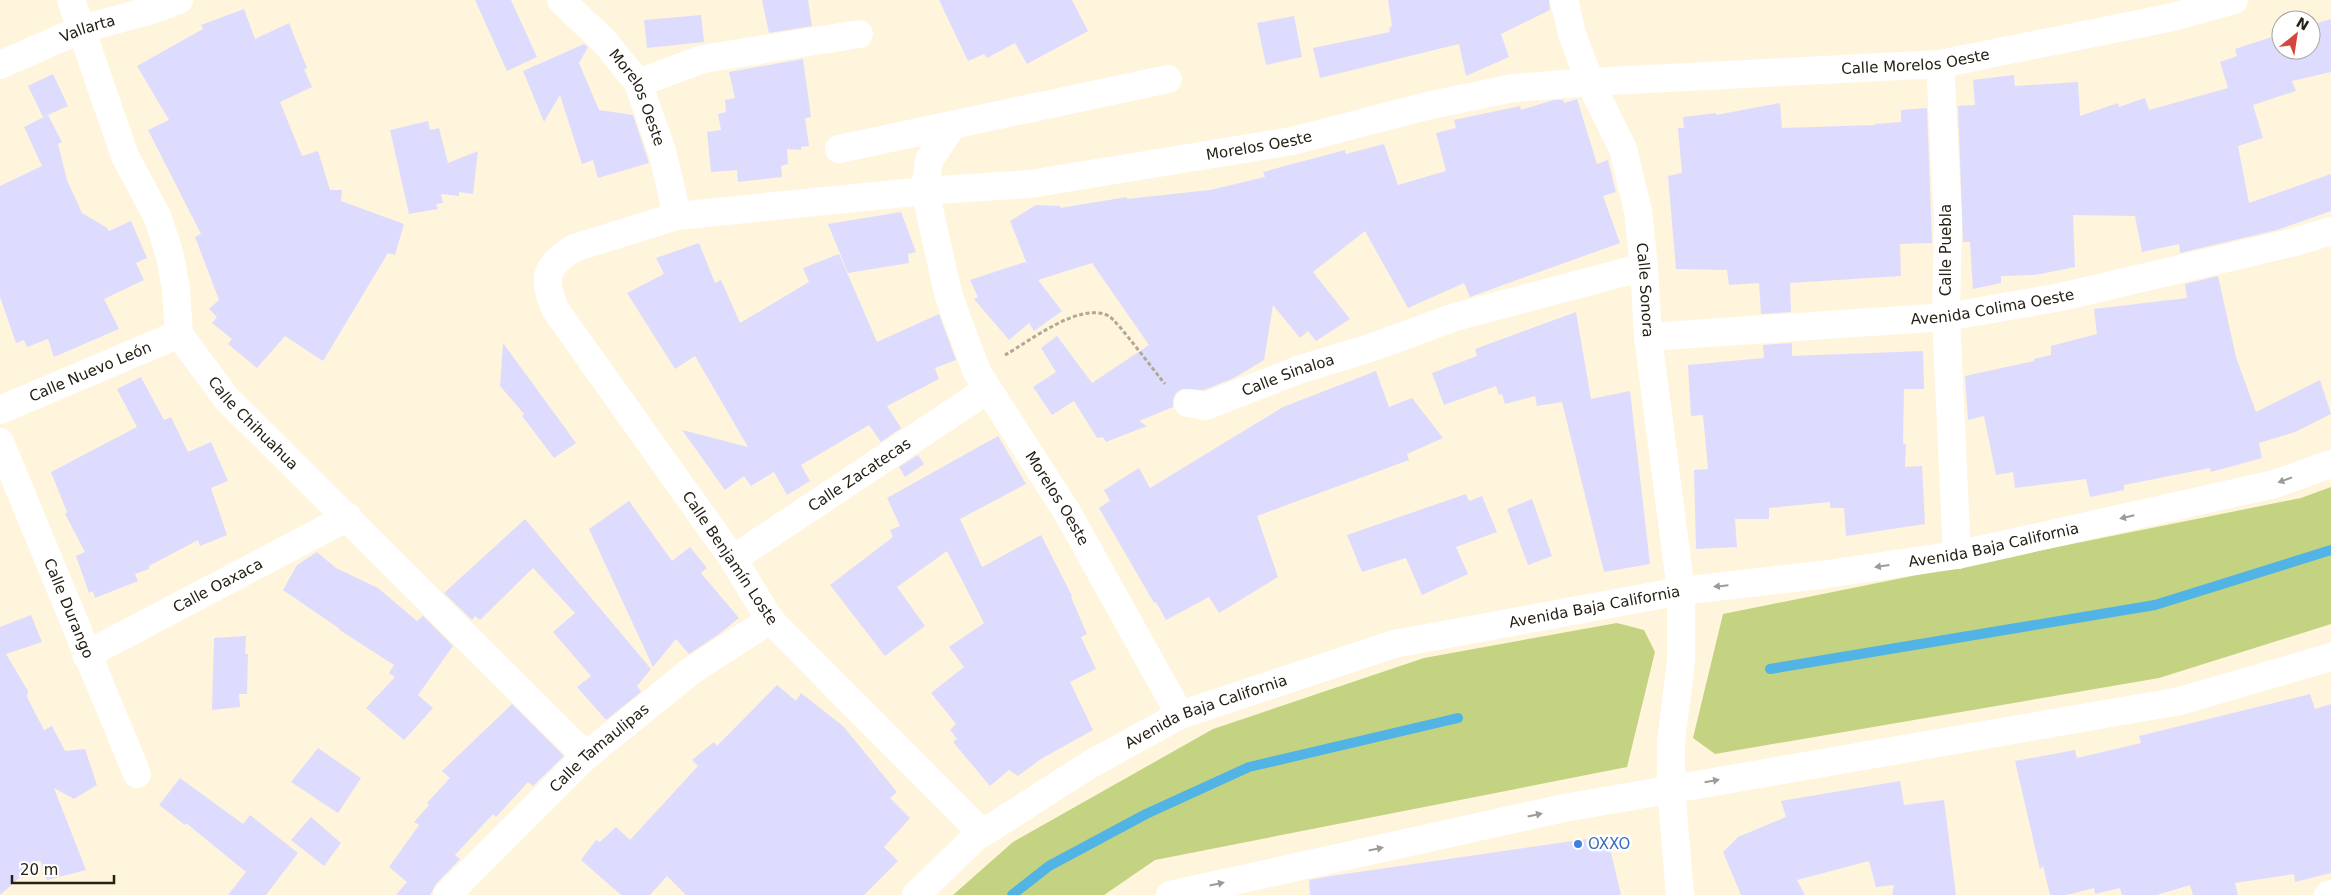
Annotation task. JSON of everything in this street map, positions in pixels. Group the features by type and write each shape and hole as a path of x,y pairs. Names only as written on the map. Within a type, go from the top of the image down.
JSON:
{"street":[{"path":"71,0 125,156 158,218 170,256 176,290 179,334"},
{"name":"Vallarta","path":"0,65 82,29 155,9 179,0"},
{"name":"Morelos Oeste","path":"561,0 605,42 638,82 663,154 677,216"},
{"name":"Calle Sonora","path":"1564,0 1572,34 1590,82 1623,148 1638,211 1644,267 1648,337 1681,591 1682,662 1671,742 1671,788 1680,895"},
{"name":"Calle Morelos Oeste","path":"1590,82 1940,64 2173,17 2234,0"},
{"path":"638,82 703,59 859,34"},
{"name":"Calle Puebla","path":"1940,64 1948,222 1946,317 1957,556"},
{"path":"839,149 1168,79"},
{"name":"Morelos Oeste","path":"548,272 560,256 574,248 677,216 925,191 1030,184 1282,143 1427,106 1513,88 1590,82"},
{"path":"925,191 929,160 953,125"},
{"name":"Morelos Oeste","path":"925,191 949,297 982,381 1067,512 1180,715"},
{"name":"Avenida Colima Oeste","path":"1648,337 1946,317 2061,298 2296,242 2331,231"},
{"name":"Calle Sinaloa","path":"1188,403 1206,406 1298,370 1455,317 1644,267"},
{"name":"Calle Benjamín Loste","path":"548,272 547,288 555,309 732,559 770,620 981,832"},
{"name":"Calle Nuevo León","path":"0,410 179,334"},
{"name":"Calle Chihuahua","path":"179,334 226,398 348,517 586,756"},
{"name":"Calle Zacatecas","path":"732,559 982,381"},
{"name":"Calle Durango","path":"0,442 86,655 137,774"},
{"name":"Avenida Baja California","path":"916,895 981,832 1089,765 1180,715 1394,644 1681,591 1820,575 1957,556 2275,484 2331,464"},
{"name":"Calle Oaxaca","path":"86,655 348,517"},
{"name":"Calle Tamaulipas","path":"447,895 586,756 691,672 770,620"},
{"path":"1172,894 1564,808 2180,701 2331,657"}],"path":[{"path":"982,381 1077,314 1096,312 1110,317 1174,396 1188,403"}],"green space":[{"path":"2331,487 2331,624 2159,678 1715,754 1693,738 1723,614 2301,498"},
{"path":"1617,623 1644,630 1655,652 1627,767 1155,860 1104,895 953,895 1013,842 1213,729 1424,658"}],"building":[{"path":"475,0 511,0 537,57 507,71"},
{"path":"762,0 808,0 812,26 769,33"},
{"path":"939,0 1072,0 1088,31 1027,64 1015,43 987,58 984,54 968,61"},
{"path":"1388,0 1549,0 1550,10 1501,34 1509,57 1466,76 1459,44 1320,78 1313,48 1390,32 1389,28 1392,26"},
{"path":"244,9 255,39 289,23 307,68 304,69 312,87 280,102 302,156 318,151 330,190 342,190 341,201 404,224 395,255 388,253 323,361 285,336 257,368 228,344 232,339 212,323 217,317 209,309 219,300 195,237 201,234 148,130 169,120 137,66 203,29 201,25"},
{"path":"701,15 704,42 647,48 644,20"},
{"path":"1294,16 1302,57 1266,65 1257,23"},
{"path":"2331,19 2331,72 2292,81 2296,91 2253,105 2263,138 2238,146 2249,203 2331,174 2331,211 2277,230 2180,253 2179,244 2142,252 2135,216 2073,215 2075,267 2035,275 2001,276 2001,283 1973,289 1970,242 1963,242 1958,106 1975,105 1973,80 2014,75 2015,86 2078,82 2080,116 2118,103 2119,107 2145,98 2149,110 2228,88 2220,62 2237,56 2235,49 2271,37 2271,60 2321,60 2321,22"},
{"path":"584,44 588,47 579,63 599,110 633,115 649,163 598,178 593,160 582,164 560,95 544,122 523,71"},
{"path":"803,59 811,117 805,118 809,146 801,147 801,150 787,149 788,164 781,166 782,177 738,182 737,170 711,172 707,132 721,130 718,114 726,112 725,100 735,98 729,72"},
{"path":"53,74 68,106 43,117 28,86"},
{"path":"1577,99 1597,164 1608,160 1616,192 1603,196 1620,243 1470,297 1464,283 1408,308 1365,231 1313,272 1350,319 1316,341 1308,331 1300,338 1273,305 1264,360 1234,378 1204,390 1182,389 1176,393 1173,407 1139,421 1147,426 1106,442 1103,437 1097,438 1074,401 1052,415 1033,387 1056,372 1041,348 1057,336 1092,383 1149,345 1092,263 1038,280 1062,311 1034,331 1029,323 1009,340 974,299 978,297 970,280 1025,262 1027,264 1010,221 1036,205 1060,206 1060,208 1127,197 1127,199 1210,190 1265,177 1263,172 1345,150 1346,154 1384,144 1398,185 1446,171 1436,133 1456,128 1454,120 1520,106 1521,110 1554,100 1563,100 1564,103"},
{"path":"1780,103 1782,128 1875,125 1901,122 1901,110 1927,108 1932,243 1900,244 1901,276 1790,283 1791,312 1761,314 1759,283 1729,285 1727,270 1676,269 1668,176 1682,173 1678,128 1684,128 1683,117 1716,113 1716,115"},
{"path":"48,115 62,142 58,144 67,180 82,213 109,231 131,221 147,258 136,263 144,280 104,299 119,329 54,357 48,339 27,347 24,340 16,343 0,297 0,186 42,166 24,127"},
{"path":"428,121 430,130 439,128 448,163 478,151 473,194 459,192 459,196 441,194 443,203 436,204 438,209 409,214 390,130"},
{"path":"901,212 916,252 908,254 909,263 848,273 828,224"},
{"path":"699,243 715,283 721,280 740,323 809,282 803,268 839,254 877,342 939,314 956,360 935,368 939,379 887,406 901,428 881,442 869,425 801,465 810,481 787,495 774,472 751,486 744,476 725,490 682,430 748,447 695,356 675,369 627,293 664,274 656,258"},
{"path":"2218,276 2236,357 2256,412 2320,380 2331,414 2295,432 2259,443 2262,458 2211,472 2210,468 2124,485 2124,490 2090,497 2086,479 2015,488 2013,472 1996,475 1984,416 1968,420 1965,376 2034,361 2034,359 2051,355 2051,346 2097,334 2094,309 2187,298 2185,284"},
{"path":"1576,312 1591,399 1630,391 1650,564 1604,572 1562,402 1537,406 1535,396 1505,404 1502,394 1499,395 1496,386 1444,405 1432,373 1477,356 1475,349"},
{"path":"503,343 576,443 554,458 522,416 524,414 500,386"},
{"path":"1792,343 1792,356 1923,351 1924,389 1904,389 1903,444 1906,444 1905,467 1922,466 1925,524 1846,536 1844,508 1830,508 1830,502 1769,508 1769,519 1735,519 1737,547 1696,549 1694,470 1708,469 1703,415 1691,416 1688,365 1764,358 1763,345"},
{"path":"1376,371 1389,407 1412,398 1443,438 1407,454 1409,460 1257,516 1278,577 1219,613 1209,597 1166,620 1156,602 1154,603 1099,508 1110,501 1104,490 1139,468 1150,488 1283,407"},
{"path":"141,377 164,420 171,417 188,452 211,442 228,481 211,488 227,535 200,546 198,540 149,566 149,569 135,574 138,581 95,598 93,591 89,593 76,556 85,552 65,514 67,512 51,472 137,427 117,389"},
{"path":"998,436 1026,484 960,519 982,567 1041,535 1072,596 1087,634 1081,637 1096,669 1070,682 1093,730 1041,759 1018,776 1009,770 990,786 953,742 957,739 950,730 956,724 931,693 964,667 949,647 984,623 947,551 897,587 925,626 885,656 830,585 893,537 890,530 900,526 887,498"},
{"path":"918,455 924,464 905,477 899,467"},
{"path":"1466,494 1469,501 1482,496 1497,532 1456,547 1468,574 1422,595 1406,558 1362,572 1347,535"},
{"path":"1532,499 1552,556 1528,565 1507,509"},
{"path":"629,501 672,561 690,547 707,568 701,573 739,618 689,654 676,639 653,667 589,529"},
{"path":"525,519 651,669 637,686 641,692 606,720 577,687 591,676 553,632 575,613 533,568 480,620 475,616 472,620 444,593"},
{"path":"317,552 336,568 378,588 417,621 423,616 453,646 418,695 433,708 404,740 366,708 395,677 389,673 394,665 338,629 340,629 283,590 297,565"},
{"path":"31,615 42,642 6,654 28,691 27,697 44,730 52,726 65,751 85,749 97,785 74,799 54,788 86,870 47,880 40,860 0,895 0,627"},
{"path":"246,636 245,654 248,654 247,694 239,694 240,707 212,710 214,638"},
{"path":"777,685 796,701 801,693 843,726 897,792 890,798 910,818 884,847 898,861 864,895 686,895 667,876 650,895 621,895 581,860 596,840 600,842 616,827 630,840 698,766 692,760 714,742 717,746"},
{"path":"2310,694 2315,709 2331,704 2331,873 2295,882 2294,874 2235,883 2238,895 2193,895 2190,885 2157,895 2122,895 2120,888 2095,894 2094,888 2067,895 2050,895 2043,866 2040,869 2015,761 2075,750 2077,758 2141,743 2139,736"},
{"path":"512,704 564,756 533,786 528,782 496,817 493,814 455,855 460,859 436,884 430,895 396,895 407,882 389,867 419,825 414,822 429,805 427,803 450,778 442,771"},
{"path":"318,748 361,778 338,813 291,782"},
{"path":"180,778 243,824 250,815 298,853 266,895 228,895 246,872 186,823 185,825 159,805"},
{"path":"1900,781 1904,805 1944,800 1956,895 1892,895 1894,885 1876,887 1869,861 1797,880 1805,895 1741,895 1723,852 1738,837 1786,817 1781,801"},
{"path":"311,817 341,843 324,866 291,840"},
{"path":"1607,836 1621,895 1310,895 1309,880"}],"waterway":[{"path":"1770,669 2155,605 2331,550"},
{"path":"1012,895 1049,866 1146,814 1249,767 1458,718"}],"place":[{"name":"OXXO","path":"1578,844"}]}
